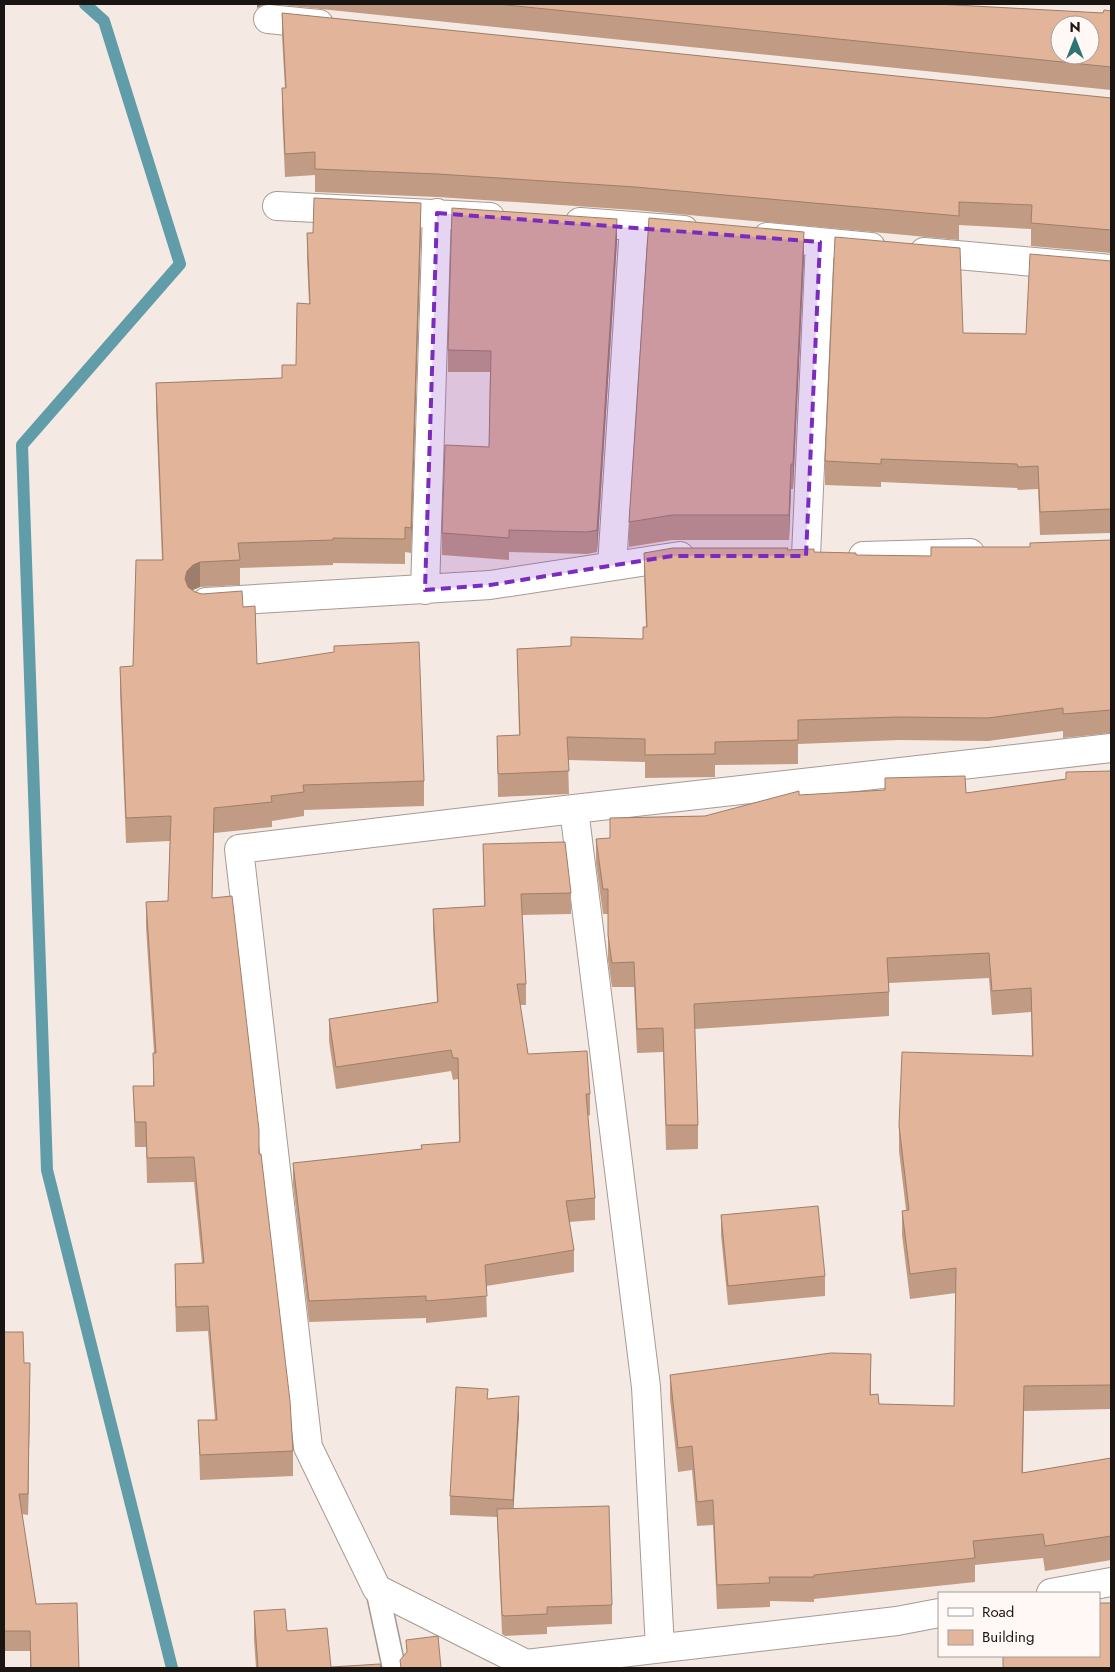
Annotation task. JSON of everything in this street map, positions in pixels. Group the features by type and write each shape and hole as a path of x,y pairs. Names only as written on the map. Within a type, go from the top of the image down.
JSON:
{"street":[{"path":"268,19 347,27"},
{"path":"277,206 516,218"},
{"path":"425,590 437,213"},
{"path":"555,221 712,233"},
{"path":"612,566 634,226"},
{"path":"742,235 1111,269"},
{"path":"806,556 820,242"},
{"path":"777,556 890,556 996,552"},
{"path":"200,602 490,585 672,556 701,556"},
{"path":"938,1613 897,1621 526,1664 377,1589 308,1447 239,849 1111,748"},
{"path":"574,809 656,1386 660,1648"},
{"path":"1056,1592 1111,1582"}],"lane":[{"path":"377,1589 394,1668"}],"highlighted area":[{"path":"437,213 820,242 806,556 672,556 490,585 425,590"}],"building":[{"path":"497,4 937,4 1103,13 1104,10 1111,11 1111,67 1092,65 1100,65 1100,15 1050,15 1050,61"},
{"path":"282,13 1111,98 1111,230 1031,223 1032,205 959,202 959,216 635,187 438,174 315,169 315,152 285,154 282,88 286,88"},
{"path":"314,198 421,203 411,528 405,527 405,539 333,538 333,540 238,543 240,560 200,562 193,565 187,571 185,579 188,587 202,594 242,591 243,607 255,606 257,664 334,652 334,646 419,642 424,781 303,785 304,792 271,796 272,802 214,808 212,898 232,896 259,1130 259,1154 261,1154 290,1401 293,1451 200,1455 198,1420 217,1420 208,1306 176,1307 175,1264 204,1263 194,1157 147,1158 146,1122 135,1122 133,1086 154,1086 153,1053 156,1053 146,902 168,901 171,816 126,818 120,667 133,666 136,560 163,560 156,383 282,378 282,365 296,365 297,303 310,304 307,233 313,233"},
{"path":"452,208 617,219 597,530 587,532 509,530 509,538 442,533 445,445 489,447 491,351 448,350"},
{"path":"649,218 804,232 789,515 672,515 629,522"},
{"path":"835,237 960,248 963,333 1026,334 1030,254 1111,261 1111,509 1040,512 1038,466 1018,467 1017,464 881,459 881,464 825,461"},
{"path":"1111,540 1111,710 1063,714 1063,708 988,718 899,717 798,720 798,740 715,742 715,754 645,755 645,739 567,737 569,771 498,774 497,736 520,735 517,649 571,646 571,637 643,639 643,627 647,627 644,553 673,548 788,548 787,550 814,549 814,552 856,553 856,555 931,556 931,547 1030,547 1030,543"},
{"path":"1111,771 1111,1385 1024,1386 1022,1473 1111,1458 1111,1536 1045,1546 1043,1534 973,1541 975,1558 814,1575 814,1577 769,1577 770,1583 717,1585 713,1500 697,1502 692,1446 678,1448 670,1375 831,1353 871,1354 870,1395 878,1394 879,1404 954,1406 956,1268 910,1274 902,1211 909,1210 899,1126 902,1052 1033,1056 1031,988 992,991 989,953 887,958 889,992 694,1004 698,1125 666,1125 663,1028 637,1029 634,962 612,963 608,935 608,889 603,889 596,839 610,838 610,818 705,816 799,791 799,795 885,790 885,778 965,776 966,793 1066,779 1066,772"},
{"path":"565,842 571,893 521,894 526,984 517,984 528,1054 587,1051 590,1094 586,1094 595,1198 566,1201 574,1250 485,1265 487,1296 426,1301 426,1296 309,1301 293,1163 422,1149 421,1145 460,1142 458,1058 453,1058 451,1050 336,1067 329,1019 438,1002 433,909 485,906 483,844"},
{"path":"818,1206 825,1276 728,1286 721,1215"},
{"path":"4,1332 23,1332 24,1363 30,1363 28,1494 19,1494 36,1604 77,1603 79,1668 31,1668 30,1631 4,1631"},
{"path":"456,1387 488,1389 487,1399 519,1396 513,1500 450,1496"},
{"path":"609,1506 612,1605 547,1607 547,1614 502,1615 497,1509"},
{"path":"1100,1603 1111,1603 1111,1668 1003,1668 1003,1657 1100,1657"},
{"path":"285,1609 287,1631 327,1628 331,1667 380,1664 381,1668 258,1668 254,1611"},
{"path":"438,1636 441,1668 401,1668 400,1660 407,1652 406,1640"}],"waterway":[{"path":"85,4 104,21 180,264 22,445 47,1170 172,1668"}]}
